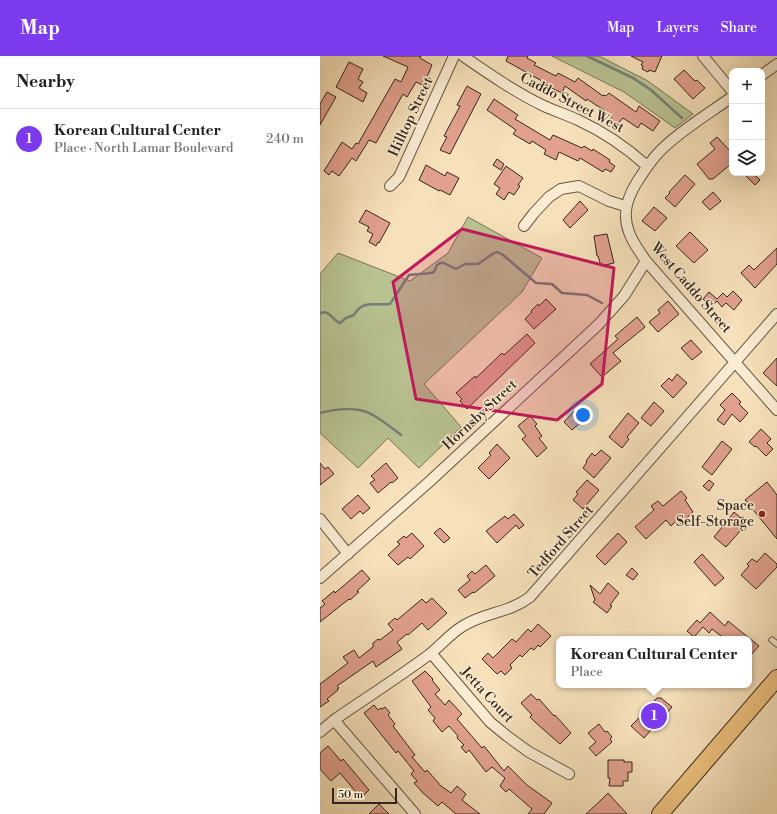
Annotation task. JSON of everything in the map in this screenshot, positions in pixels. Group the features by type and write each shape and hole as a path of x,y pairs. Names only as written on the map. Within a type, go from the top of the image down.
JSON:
{"main road":[{"path":"660,814 777,678"}],"street":[{"name":"Hilltop Street","path":"390,186 399,177 454,56"},
{"name":"Caddo Street West","path":"463,56 511,88 544,106 578,119 607,134 630,150 647,166"},
{"path":"703,56 729,87"},
{"path":"765,73 777,64"},
{"path":"524,226 549,197 561,189 579,186 609,201 626,206 632,191 647,166 670,142 729,99"},
{"name":"West Caddo Street","path":"626,206 628,232 646,261 736,362"},
{"name":"Hornsby Street","path":"320,578 429,482 598,324 624,296 646,261"},
{"name":"Tedford Street","path":"320,732 334,720 431,653 461,627 489,614 510,609 530,597 777,314"},
{"path":"736,362 777,410"},
{"path":"320,519 348,554"},
{"name":"Jetta Court","path":"431,653 490,722 529,752 570,774"},
{"path":"334,720 415,814"}],"lane":[{"path":"772,640 777,644"}],"highlighted area":[{"path":"462,229 614,268 602,384 557,420 416,399 393,282"}],"green space":[{"path":"552,56 599,56 648,81 693,114 675,128 624,92"},
{"path":"468,217 542,258 522,292 424,384 461,427 419,468 388,438 358,468 320,433 320,274 338,253 410,281 448,253"}],"building":[{"path":"383,56 421,56 420,58 432,65 427,77 431,79 427,87 416,82 407,97 403,94 376,143 369,140 356,161 352,158 339,176 332,171 329,175 324,171 342,142 352,149 356,143 358,144 395,79 401,82 408,67"},
{"path":"508,56 528,56 527,58 536,63 534,65 556,76 558,73 575,82 578,78 603,96 606,96 609,93 636,112 639,106 660,121 653,131 641,123 638,128 623,118 615,127 608,123 612,117 587,99 586,101 565,86 562,93 541,83 542,81 506,61"},
{"path":"631,56 662,56 655,72 649,70 648,72 642,69 643,66 641,65 643,62"},
{"path":"349,62 363,69 358,79 363,82 359,88 367,93 363,102 336,87"},
{"path":"684,70 705,88 693,99 674,79"},
{"path":"467,86 481,94 450,154 440,150 447,137 444,136 460,106 457,105"},
{"path":"327,92 336,97 320,125 320,104"},
{"path":"494,99 518,115 515,119 550,140 553,135 582,148 584,146 592,151 593,149 610,160 609,162 615,166 611,172 605,169 603,172 580,158 578,161 559,152 556,160 544,154 546,150 532,141 530,144 513,134 516,130 487,110"},
{"path":"717,137 729,150 729,166 713,179 709,179 697,164 715,149 710,143"},
{"path":"497,159 504,164 501,170 493,165"},
{"path":"426,165 445,176 447,172 459,178 450,195 419,180"},
{"path":"506,166 523,178 514,195 509,192 504,200 496,194 500,188 494,184"},
{"path":"685,175 695,184 675,207 665,198"},
{"path":"746,176 755,176 760,180 755,185"},
{"path":"713,192 721,201 710,210 702,202"},
{"path":"580,201 588,210 570,228 563,220"},
{"path":"654,207 667,218 655,231 642,221"},
{"path":"366,210 390,223 376,246 369,242 373,234 367,231 369,227 359,222"},
{"path":"690,232 708,250 694,263 676,246"},
{"path":"607,234 614,263 601,266 597,256 594,236"},
{"path":"777,248 777,264 755,288 741,273 749,265 754,270"},
{"path":"733,291 742,300 734,310 726,303 722,307 717,301 711,307 703,299 709,292 717,299 723,293 727,297"},
{"path":"546,299 556,309 534,329 525,319 538,304 539,306"},
{"path":"668,301 679,314 658,332 649,322 660,313 658,310"},
{"path":"637,317 645,327 613,353 621,361 602,377 590,364 618,339 615,336"},
{"path":"527,334 535,343 467,409 460,401 462,399 456,393 475,376 476,378 502,353 504,355"},
{"path":"691,340 702,352 692,360 681,348"},
{"path":"777,358 777,386 763,373"},
{"path":"677,374 687,383 673,398 661,386 669,378 672,381"},
{"path":"732,393 741,402 739,404 748,413 740,422 732,414 724,425 717,420 725,410 720,405"},
{"path":"654,402 664,411 651,426 641,418"},
{"path":"574,411 582,419 579,422 580,423 572,430 564,422"},
{"path":"628,413 639,423 627,437 629,439 622,448 609,437"},
{"path":"530,416 537,424 535,426 542,436 539,438 547,448 537,457 522,439 526,436 518,426"},
{"path":"761,429 771,439 767,443 773,449 766,456 756,446 755,447 749,442"},
{"path":"722,441 732,449 712,475 702,467"},
{"path":"497,444 510,458 489,479 478,468 491,455 489,453"},
{"path":"601,450 611,458 594,478 583,468 592,453 595,456"},
{"path":"320,463 325,469 328,467 334,474 320,485"},
{"path":"386,463 398,478 378,493 370,483 375,480 371,476"},
{"path":"587,480 599,490 583,509 573,500 578,494 576,492"},
{"path":"709,480 714,484 709,491 703,486"},
{"name":"Space Self-Storage","path":"767,482 777,495 777,539 745,500"},
{"path":"681,491 687,498 685,500 693,512 678,526 675,522 671,526 666,520 646,539 635,527 654,510 651,506 658,501 663,506"},
{"path":"358,495 370,508 363,514 360,511 351,519 342,509"},
{"path":"734,512 748,522 726,547 714,537"},
{"path":"514,514 524,525 519,529 516,525 497,543 486,531 505,516 508,519"},
{"path":"440,528 450,538 444,543 434,533"},
{"path":"412,533 424,546 410,559 408,557 398,565 388,555 400,544 397,542 404,536 406,538"},
{"path":"618,533 627,542 605,565 596,556"},
{"path":"765,553 777,564 777,567 756,589 741,575 749,566 747,564 752,559 757,562"},
{"path":"702,554 724,578 715,586 694,562"},
{"path":"486,565 495,576 474,593 473,592 465,598 458,590 470,580 467,576 472,571 475,574"},
{"path":"632,568 638,574 633,580 626,575"},
{"path":"362,570 370,579 350,600 349,599 320,622 320,608 325,604 322,601 334,591 335,593"},
{"path":"608,583 619,593 610,605 612,606 607,613 593,602 595,600 590,585 600,594"},
{"path":"432,598 447,613 428,630 422,623 408,635 407,634 397,642 402,649 376,667 373,661 337,686 339,688 337,689 338,690 327,699 329,701 320,707 320,684 348,663 343,657 354,650 359,658 373,647 373,643 378,639 380,640 393,630 388,624 395,618 397,620 422,599 426,603"},
{"path":"710,612 725,626 728,621 747,636 721,636 712,629 709,633 703,627 695,636 687,631 697,620 700,623"},
{"path":"538,624 551,636 540,647 538,645 534,650 531,648 522,657 520,655 510,665 512,668 505,675 501,671 497,674 482,659 488,653 493,658 512,639 516,642 528,629 531,632"},
{"path":"752,640 759,646 752,654"},
{"path":"425,671 433,679 432,680 440,690 435,694 445,705 449,700 462,714 457,719 482,748 484,746 504,771 508,766 527,785 552,803 544,814 528,814 532,809 509,789 506,792 500,786 505,778 492,767 486,772 469,750 466,753 461,747 464,745 449,726 442,732 433,721 435,718 428,710 431,707 412,681"},
{"path":"531,694 537,700 539,699 571,733 560,744 530,717 532,715 521,703"},
{"path":"657,698 661,698 672,707 644,738 631,726 639,718 641,719 655,704 654,701"},
{"path":"374,705 378,710 385,707 390,713 388,715 395,724 393,726 415,755 412,757 425,772 427,770 441,786 451,793 457,786 466,794 462,800 480,814 456,814 442,802 438,806 423,793 414,783 417,781 411,774 414,771 398,751 396,753 364,713"},
{"path":"599,724 605,732 607,731 612,737 610,739 612,742 596,756 589,748 596,742 588,733"},
{"path":"328,746 341,761 343,759 369,790 361,798 340,773 331,781 320,769 320,753"},
{"path":"608,760 624,760 624,762 632,762 632,772 628,772 628,781 623,781 623,786 609,786 610,778 608,778"},
{"path":"608,793 627,814 586,814 601,800"},
{"path":"379,804 389,814 369,814"}],"waterway":[{"path":"587,56 633,78 651,90 682,118"},
{"path":"320,314 326,312 340,323 346,318 354,315 361,307 365,305 390,304 409,275 434,272 437,265 440,263 444,263 456,269 465,264 478,264 494,253 498,252 536,283 552,284 562,293 587,295 602,303"},
{"path":"320,413 332,410 360,410 376,417 401,435"}],"place":[{"name":"Space Self-Storage","path":"762,514"},
{"name":"Korean Cultural Center","path":"654,716"}]}
